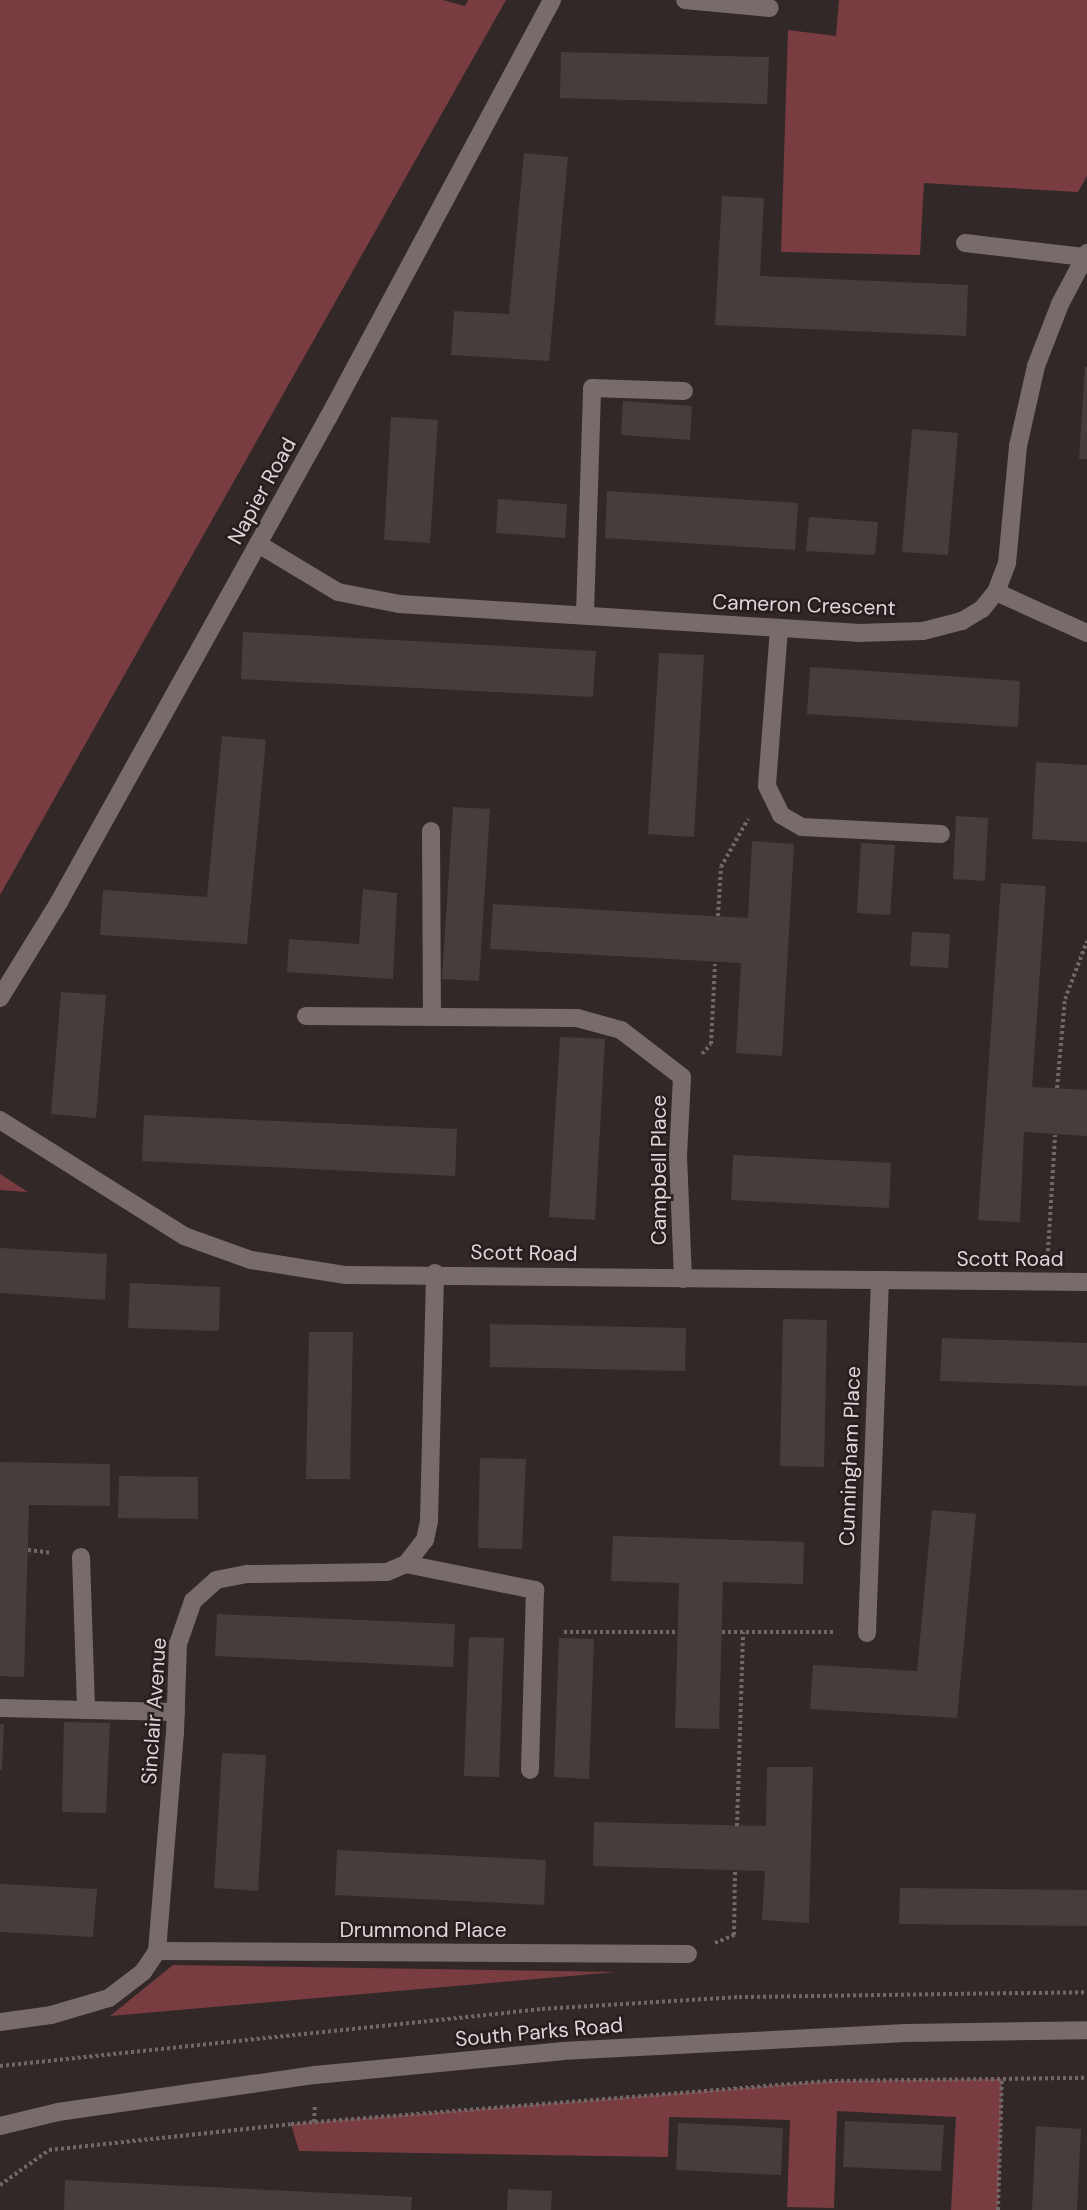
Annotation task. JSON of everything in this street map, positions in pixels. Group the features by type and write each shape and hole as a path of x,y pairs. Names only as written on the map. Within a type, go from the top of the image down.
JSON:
{"street":[{"name":"Napier Road","path":"0,998 59,902 258,544 552,0"},
{"path":"685,0 770,8"},
{"path":"965,243 1085,255"},
{"name":"Cameron Crescent","path":"258,544 338,592 399,604 857,633 923,631 962,621 982,609 996,592 1007,563 1018,446 1036,366 1060,304 1085,255"},
{"path":"585,614 592,388 684,391"},
{"path":"996,592 1087,633"},
{"path":"779,629 767,786 781,815 802,828 941,834"},
{"path":"431,831 432,1014"},
{"name":"Campbell Place","path":"306,1016 432,1014 588,1021 621,1030 682,1077 678,1155 683,1279"},
{"name":"Scott Road","path":"0,1120 184,1236 251,1260 346,1275 435,1273 683,1279 1087,1282"},
{"path":"435,1273 429,1521 425,1540 406,1564 535,1590 530,1770"},
{"name":"Cunningham Place","path":"867,1633 880,1281"},
{"path":"81,1557 86,1709"},
{"name":"Sinclair Avenue","path":"157,1951 176,1712 178,1644 193,1601 216,1580 248,1574 387,1572 406,1564"},
{"path":"0,1708 176,1712"},
{"path":"0,2022 51,2015 109,1998 143,1972 157,1951"},
{"name":"Drummond Place","path":"157,1951 688,1953"},
{"name":"South Parks Road","path":"0,2126 58,2112 315,2075 562,2051 906,2032 1087,2030"}],"path":[{"path":"718,916 721,867 767,786"},
{"path":"1058,1088 1065,999 1087,943"},
{"path":"682,1077 711,1044 716,964"},
{"path":"1046,1281 1055,1135"},
{"path":"533,1632 678,1632"},
{"path":"722,1632 867,1633"},
{"path":"737,1826 743,1632"},
{"path":"688,1953 734,1935 735,1870"},
{"path":"0,2066 542,2009 739,1997 1087,1992"},
{"path":"0,2185 50,2150 279,2125 829,2081 1087,2078"},
{"path":"998,2210 1002,2079"}],"shaded area":[{"path":"0,0 443,0 465,6 468,0 506,0 0,895"},
{"path":"839,0 1087,0 1087,176 1078,192 924,183 920,255 781,252 788,30 836,36"},
{"path":"0,1174 28,1192 0,1190"},
{"path":"173,1965 616,1972 110,2016"},
{"path":"1002,2079 998,2210 951,2210 956,2117 837,2111 834,2208 787,2207 790,2120 669,2117 668,2157 299,2151 291,2124 829,2081"}],"building":[{"path":"561,52 769,57 767,104 560,98"},
{"path":"524,153 568,157 549,361 451,355 454,311 509,314"},
{"path":"722,196 764,198 760,276 968,285 966,336 715,325"},
{"path":"1085,367 1087,367 1087,459 1079,459"},
{"path":"623,401 692,406 690,440 621,435"},
{"path":"391,417 438,420 430,543 384,540"},
{"path":"912,429 958,433 948,555 902,552"},
{"path":"607,491 798,503 795,550 605,538"},
{"path":"498,499 567,504 565,538 496,533"},
{"path":"809,517 878,522 875,555 806,551"},
{"path":"243,632 596,651 593,697 241,679"},
{"path":"659,653 704,655 694,837 648,834"},
{"path":"810,667 1020,681 1018,727 807,714"},
{"path":"222,736 266,740 247,944 100,935 103,890 207,897"},
{"path":"1036,762 1087,765 1087,842 1032,839"},
{"path":"453,807 490,809 479,981 442,979"},
{"path":"956,816 988,818 985,881 953,879"},
{"path":"752,841 794,844 782,1056 736,1053 741,963 490,949 493,904 748,918"},
{"path":"861,843 895,845 890,915 857,913"},
{"path":"1001,883 1046,886 1032,1087 1087,1090 1087,1136 1024,1132 1020,1222 978,1220"},
{"path":"363,889 397,893 393,979 287,972 289,939 359,944"},
{"path":"912,932 950,934 948,968 910,966"},
{"path":"61,992 106,995 96,1118 51,1114"},
{"path":"560,1037 605,1039 595,1220 549,1217"},
{"path":"144,1115 457,1129 455,1176 142,1161"},
{"path":"733,1155 891,1163 889,1208 731,1200"},
{"path":"0,1248 107,1254 105,1300 0,1293"},
{"path":"130,1283 220,1287 219,1331 128,1328"},
{"path":"783,1319 827,1320 824,1467 780,1466"},
{"path":"490,1324 686,1328 685,1371 490,1367"},
{"path":"309,1332 353,1332 350,1479 306,1479"},
{"path":"942,1338 1087,1343 1087,1386 940,1381"},
{"path":"480,1458 526,1459 522,1549 478,1548"},
{"path":"0,1462 110,1464 110,1506 29,1505 24,1677 0,1676"},
{"path":"119,1476 198,1477 198,1519 118,1518"},
{"path":"932,1510 976,1514 957,1718 810,1709 813,1665 917,1671"},
{"path":"613,1536 804,1542 803,1584 723,1582 719,1729 675,1728 679,1583 611,1581"},
{"path":"217,1614 455,1624 453,1667 215,1656"},
{"path":"469,1637 504,1638 499,1777 464,1776"},
{"path":"559,1638 594,1639 589,1779 554,1777"},
{"path":"64,1722 110,1723 106,1813 62,1812"},
{"path":"0,1724 4,1724 2,1770 0,1770"},
{"path":"222,1753 266,1755 258,1891 214,1888"},
{"path":"767,1767 813,1767 809,1923 762,1920 765,1871 593,1866 594,1822 766,1826"},
{"path":"337,1850 546,1860 544,1905 335,1895"},
{"path":"0,1884 97,1889 93,1937 0,1932"},
{"path":"900,1888 1087,1890 1087,1926 899,1924"},
{"path":"845,2121 944,2125 941,2171 843,2167"},
{"path":"678,2123 783,2128 781,2175 676,2170"},
{"path":"1036,2126 1081,2129 1077,2210 1032,2210"},
{"path":"65,2180 412,2197 411,2210 64,2210"},
{"path":"508,2189 552,2191 551,2210 507,2210"}]}
